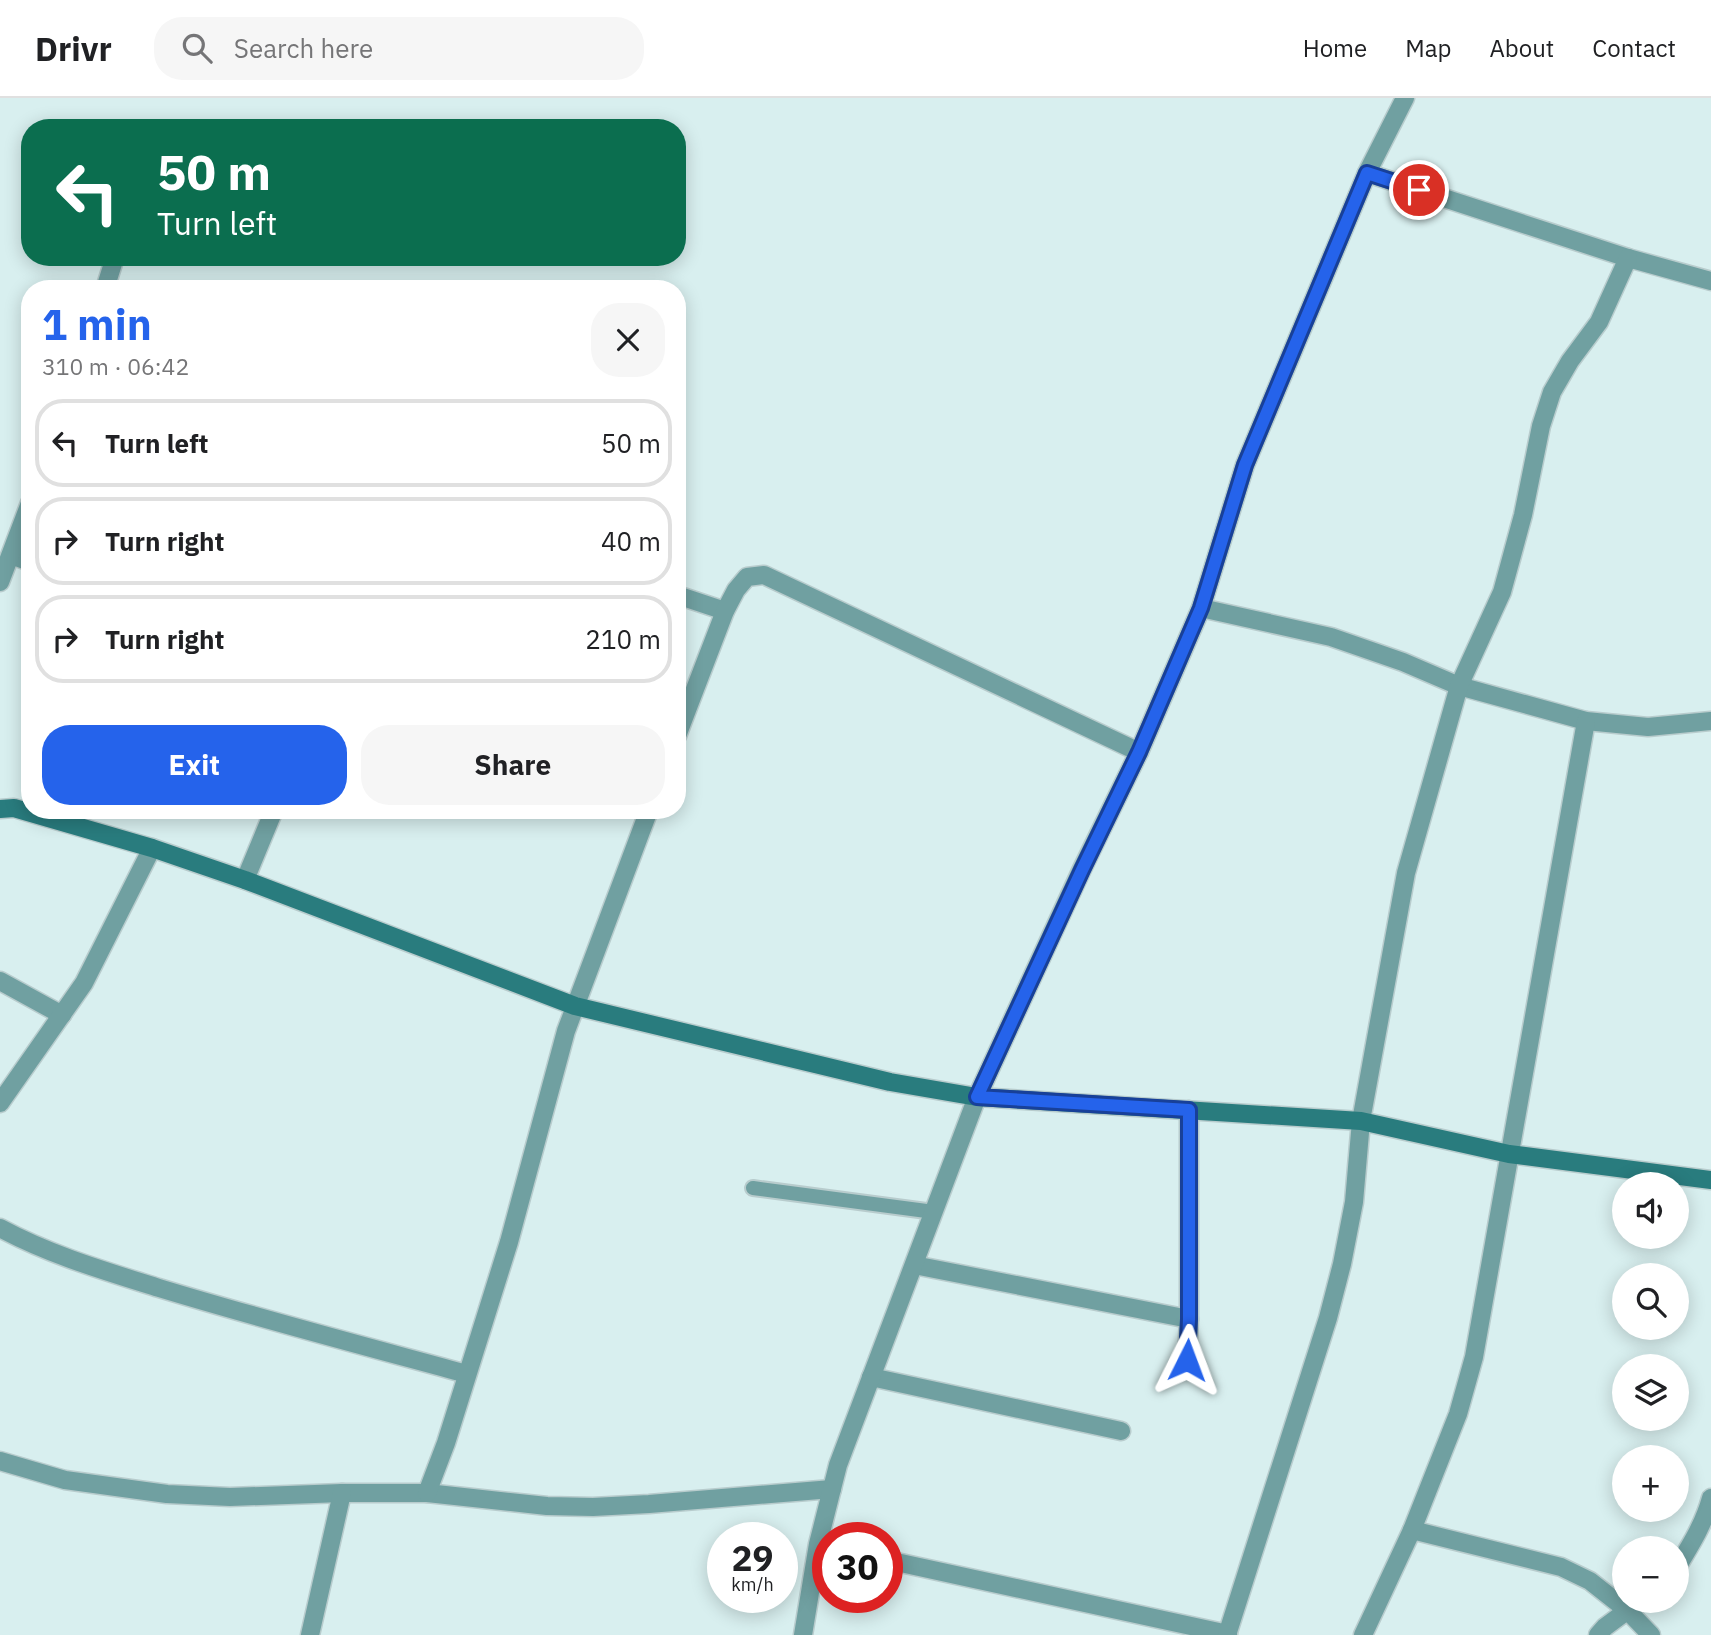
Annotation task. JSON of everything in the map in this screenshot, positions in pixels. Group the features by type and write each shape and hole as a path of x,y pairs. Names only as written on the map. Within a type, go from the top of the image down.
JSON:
{"street":[{"path":"827,1522 838,1465 977,1097 1139,752 1201,608 1245,465 1367,173 1405,98"},
{"path":"1367,173 1628,258 1711,281"},
{"path":"903,1564 1227,1635 1328,1318 1342,1264 1354,1202 1361,1121 1406,873 1459,686 1502,592 1523,515 1541,426 1552,392 1570,361 1599,322 1628,258"},
{"path":"0,582 21,528"},
{"path":"11,555 21,559"},
{"path":"686,713 725,611 736,590 747,577 764,575 1139,752"},
{"path":"686,598 725,611"},
{"path":"1201,608 1331,637 1403,662 1459,686 1586,721 1648,727 1711,720"},
{"path":"1363,1635 1412,1530 1458,1415 1474,1357 1586,721"},
{"path":"0,809 21,810"},
{"path":"52,819 152,848 246,880 575,1006 890,1082 977,1097 1361,1121 1509,1154 1711,1180"},
{"path":"246,880 270,819"},
{"path":"427,1493 446,1443 509,1242 562,1044 646,819"},
{"path":"0,1103 84,983 152,848"},
{"path":"0,981 62,1015"},
{"path":"1187,1360 1189,1110"},
{"path":"0,1228 29,1244 76,1262 192,1298 467,1374"},
{"path":"914,1265 1189,1319"},
{"path":"871,1377 1121,1431"},
{"path":"0,1461 65,1480 167,1493 230,1497 427,1493 547,1506 593,1507 832,1489"},
{"path":"310,1635 342,1493"},
{"path":"1689,1548 1711,1499"},
{"path":"1412,1530 1561,1567 1612,1594"},
{"path":"803,1635 812,1594"},
{"path":"1598,1635 1624,1613"},
{"path":"1638,1613 1651,1635"}],"lane":[{"path":"753,1188 934,1212"}],"route":[{"path":"1187,1360 1189,1110 977,1097 1139,752 1201,608 1245,465 1367,173 1419,190"}]}
